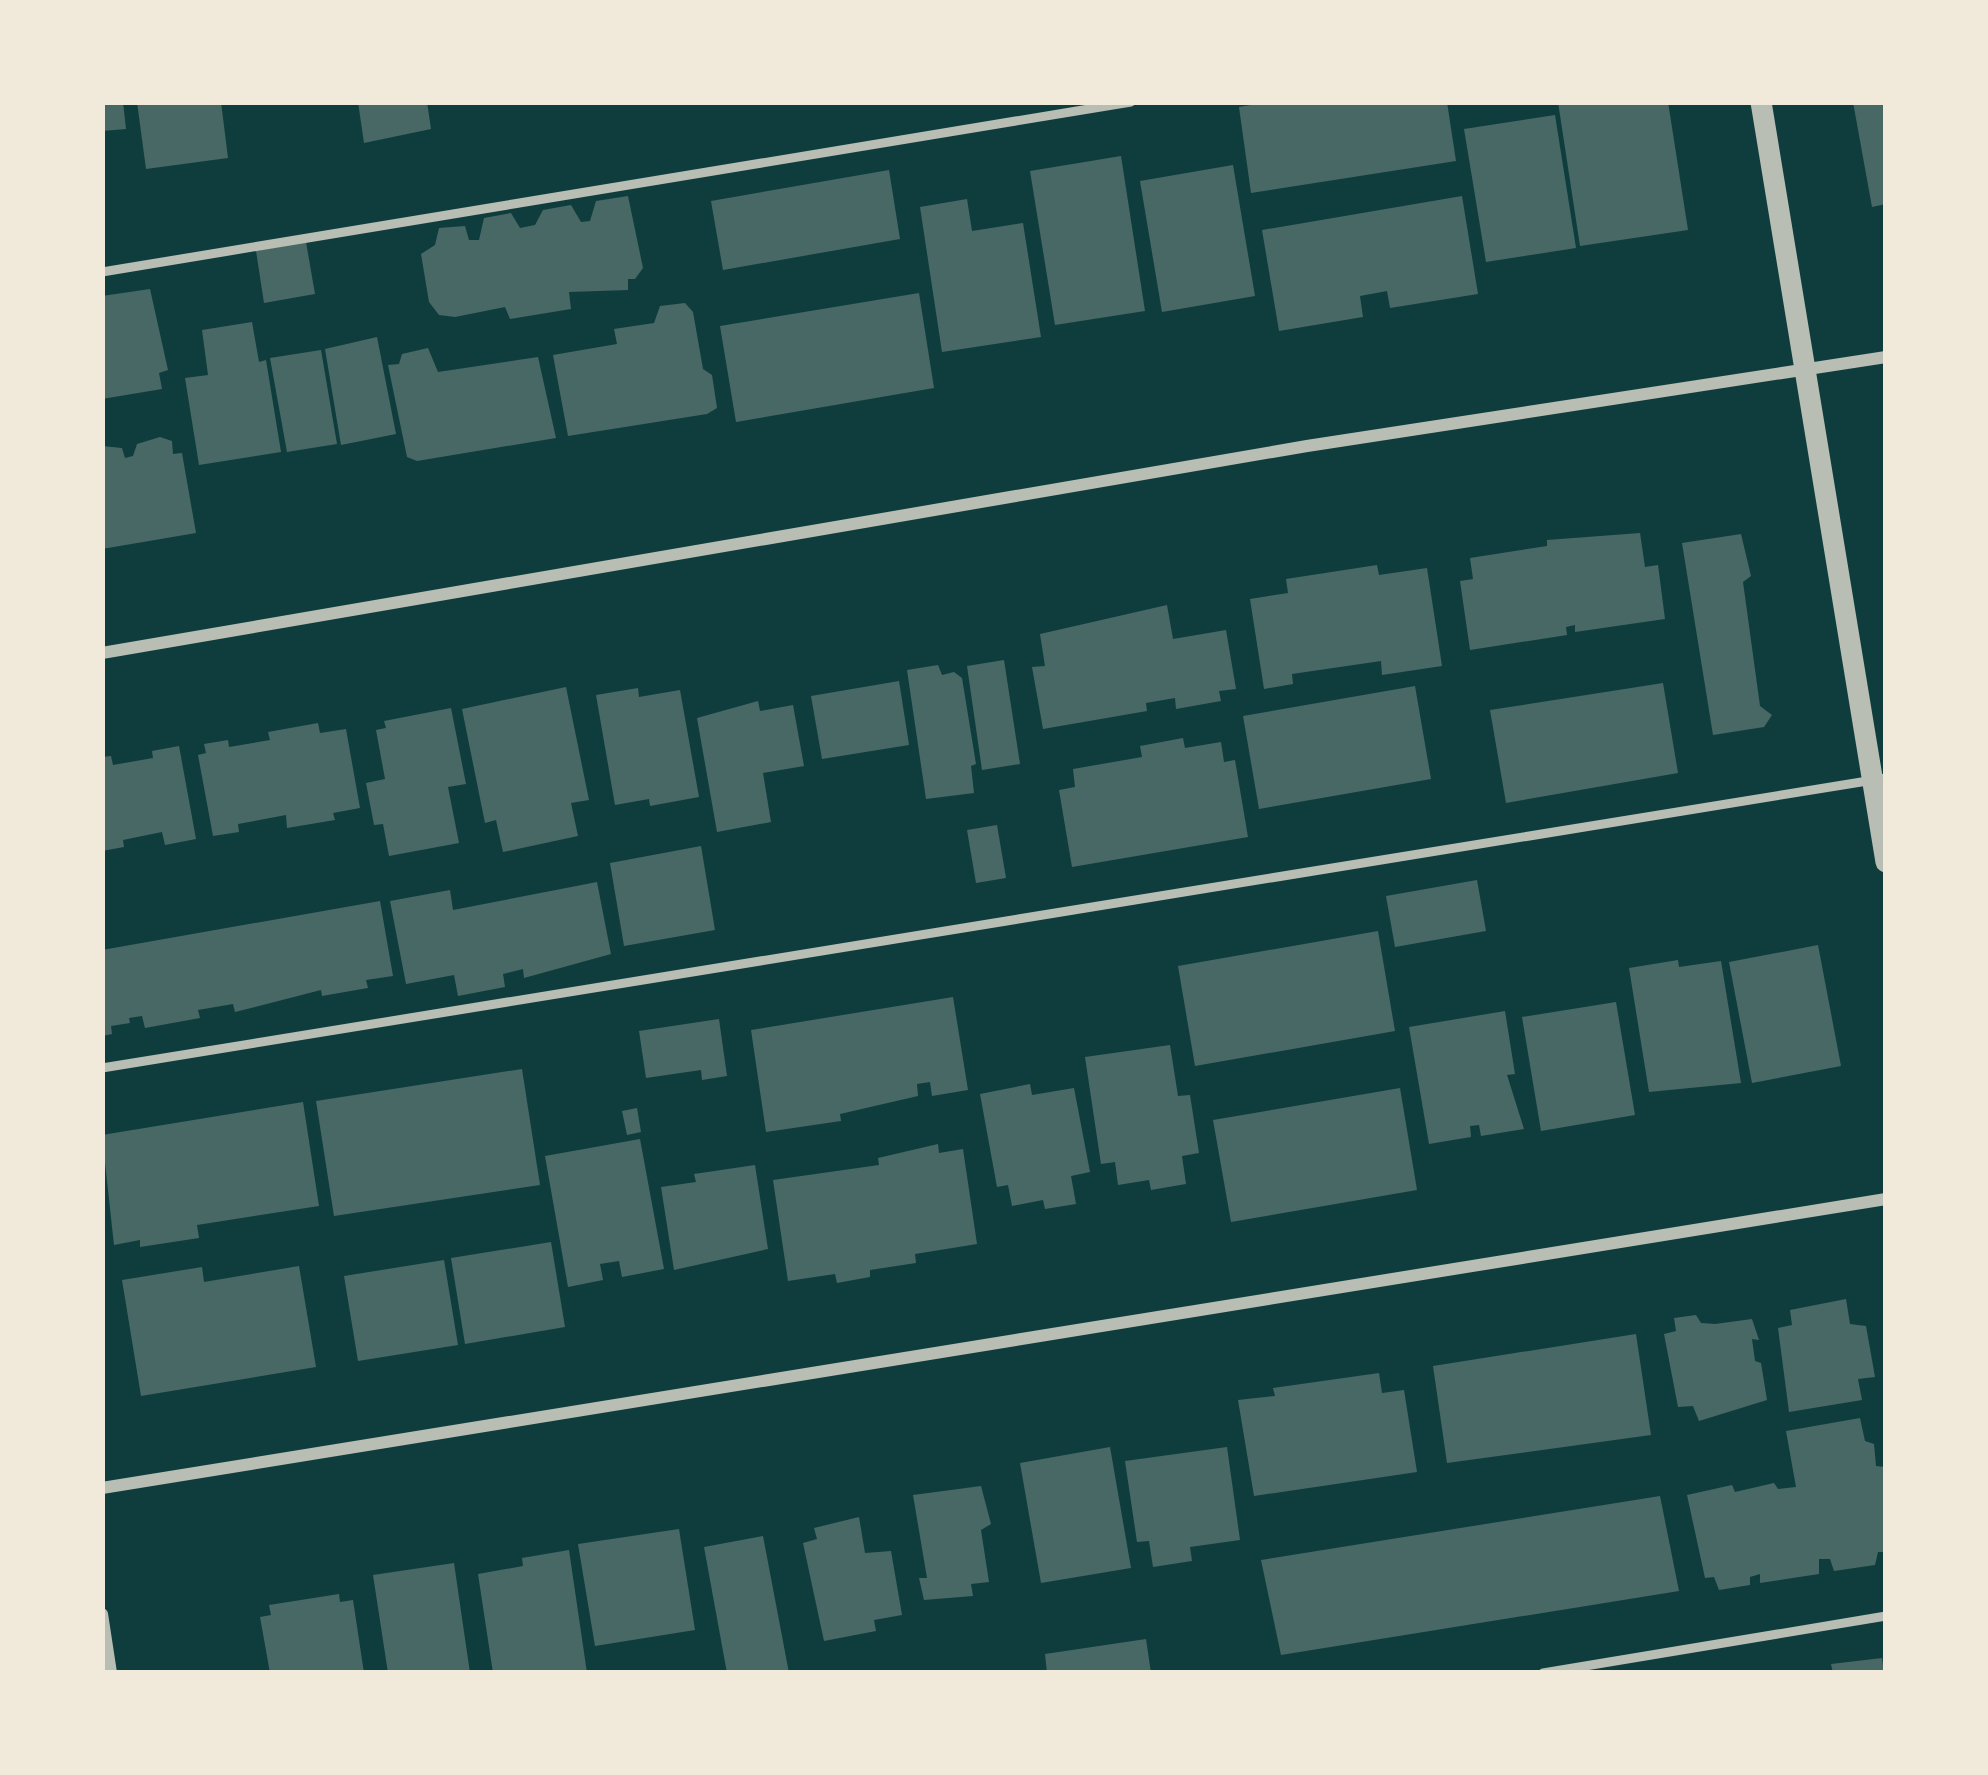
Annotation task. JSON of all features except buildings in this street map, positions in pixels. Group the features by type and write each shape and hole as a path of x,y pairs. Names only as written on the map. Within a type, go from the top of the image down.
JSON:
{"street":[{"path":"1761,102 1804,370 1880,780 1886,862"},
{"path":"102,653 1307,446 1886,357"},
{"path":"102,1488 1886,1199"},
{"path":"102,1614 111,1673"}],"lane":[{"path":"102,272 1130,102"},
{"path":"102,1068 1880,780"},
{"path":"1543,1673 1886,1616"}]}
